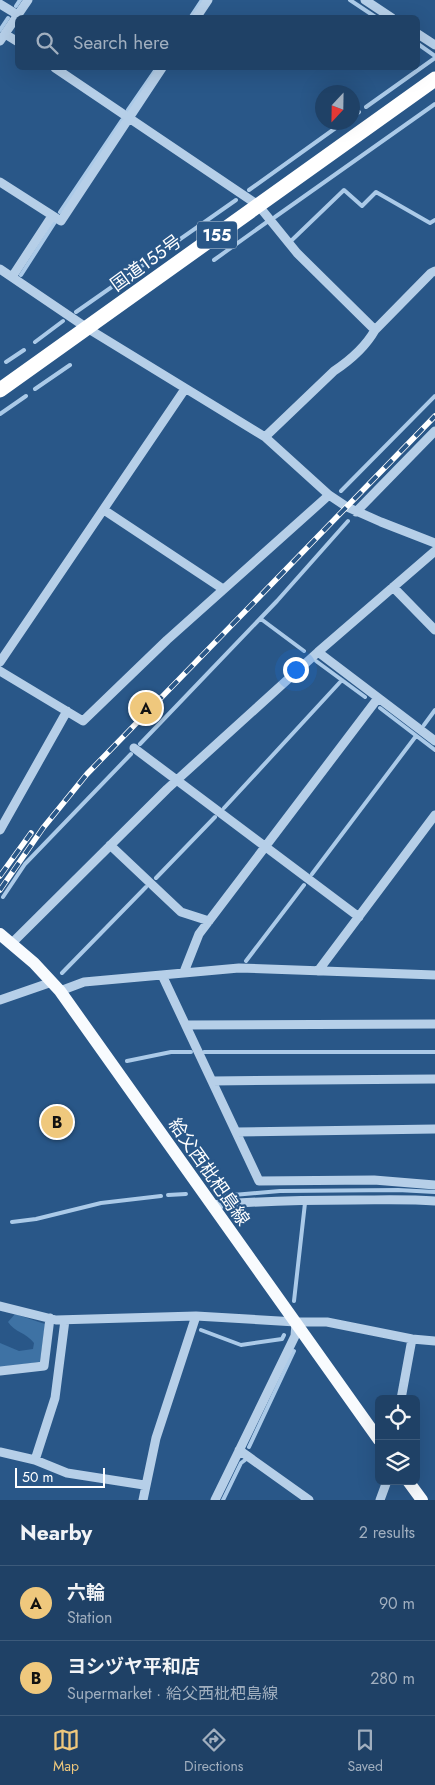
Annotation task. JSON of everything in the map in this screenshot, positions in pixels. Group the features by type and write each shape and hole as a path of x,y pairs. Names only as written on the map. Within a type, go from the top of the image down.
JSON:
{"highway":[{"name":"国道155号","path":"0,390 435,79"}],"main road":[{"name":"給父西枇杷島線","path":"0,934 34,963 56,986 375,1434"},
{"path":"411,1485 422,1500"}],"street":[{"path":"0,4 18,15 28,0"},
{"path":"198,15 208,0"},
{"path":"365,0 388,15"},
{"path":"15,19 3,37 15,41"},
{"path":"420,35 435,45"},
{"path":"58,70 258,206 298,253 375,330"},
{"path":"0,182 61,221 161,70"},
{"path":"12,277 52,216"},
{"path":"0,269 87,328 264,437 329,495 356,512 435,543"},
{"path":"264,437 334,371 344,365 375,330 435,271"},
{"path":"0,662 185,389"},
{"path":"356,512 435,432"},
{"path":"0,671 83,721 166,640 329,495"},
{"path":"104,510 223,590"},
{"path":"11,944 177,780 318,652 435,551"},
{"path":"393,588 435,630"},
{"path":"318,652 435,741"},
{"path":"184,972 199,934 378,698"},
{"path":"0,830 67,711"},
{"path":"134,748 359,916"},
{"path":"318,971 435,815"},
{"path":"110,845 181,912 209,921"},
{"path":"0,1000 56,986 84,982 239,968 435,975"},
{"path":"162,975 259,1181 374,1180 435,1185"},
{"path":"186,1025 435,1024"},
{"path":"212,1081 435,1079"},
{"path":"236,1132 435,1129"},
{"path":"211,1205 306,1200 414,1199 435,1201"},
{"path":"0,1306 65,1320 196,1316 327,1322 412,1339 435,1341"},
{"path":"142,1500 156,1438 196,1316"},
{"path":"0,1370 44,1366 50,1318"},
{"path":"36,1460 55,1398 65,1320"},
{"path":"215,1500 294,1336 296,1322"},
{"path":"402,1395 412,1339"},
{"path":"239,1450 309,1500"},
{"path":"0,1452 36,1460 67,1472 144,1485"},
{"path":"380,1500 386,1485"}],"shaded area":[{"path":"15,1314 45,1324 40,1362 0,1367 0,1343 19,1351 33,1349 34,1343 8,1322"}],"waterway":[{"path":"16,6 20,0"},
{"path":"192,15 202,0"},
{"path":"350,0 372,15"},
{"path":"0,30 8,18"},
{"path":"420,45 435,56"},
{"path":"420,69 435,58"},
{"path":"128,110 156,70"},
{"path":"366,107 418,70"},
{"path":"275,217 435,104"},
{"path":"60,212 122,120"},
{"path":"249,190 333,130"},
{"path":"292,240 344,190 362,206 376,192 430,223 435,220"},
{"path":"76,312 236,200"},
{"path":"21,275 55,222"},
{"path":"214,260 267,222"},
{"path":"35,342 63,321"},
{"path":"6,362 24,350"},
{"path":"35,389 70,365"},
{"path":"0,414 26,396"},
{"path":"341,491 435,396"},
{"path":"140,744 277,601 348,521"},
{"path":"261,619 304,651"},
{"path":"316,661 365,697"},
{"path":"224,808 342,680"},
{"path":"380,708 435,750"},
{"path":"424,725 435,710"},
{"path":"312,874 416,736"},
{"path":"3,897 25,864 131,754"},
{"path":"156,878 215,817"},
{"path":"246,961 304,885"},
{"path":"62,973 146,887"},
{"path":"127,1061 171,1052 191,1052"},
{"path":"204,1052 435,1052"},
{"path":"222,1196 280,1191 398,1190 435,1192"},
{"path":"168,1195 186,1194"},
{"path":"12,1222 36,1219 101,1203 161,1196"},
{"path":"294,1301 305,1203"},
{"path":"201,1330 241,1345 282,1339 284,1335"},
{"path":"249,1447 294,1351"},
{"path":"223,1500 241,1463 245,1460"}],"railway":[{"path":"0,890 43,828 87,774 435,416"},
{"path":"0,876 31,833"}],"place":[{"name":"六輪","path":"146,708"},
{"name":"ヨシヅヤ平和店","path":"57,1122"}]}
